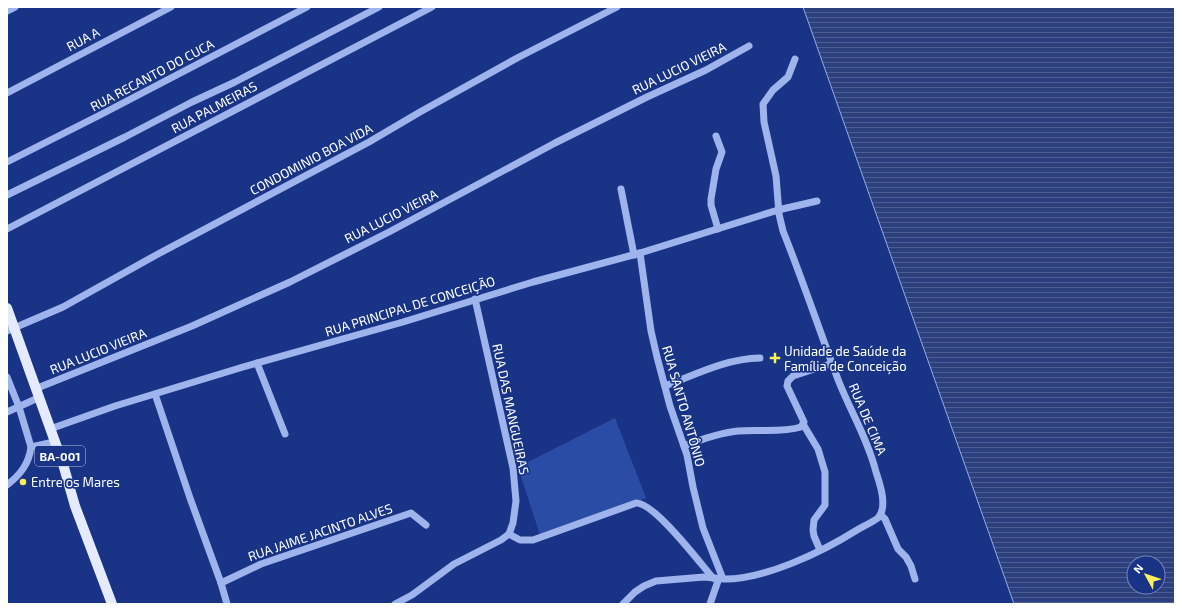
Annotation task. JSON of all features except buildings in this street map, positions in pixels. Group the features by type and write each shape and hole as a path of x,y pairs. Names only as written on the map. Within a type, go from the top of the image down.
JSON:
{"main road":[{"name":"BA-001","path":"7,308 11,330 50,429 75,506 112,604"}],"street":[{"path":"7,11 15,7"},
{"name":"RUA A","path":"7,93 171,7"},
{"name":"RUA RECANTO DO CUCA","path":"7,162 307,7"},
{"name":"RUA PALMEIRAS","path":"7,196 192,102 235,82 379,7"},
{"name":"RUA PALMEIRAS","path":"7,229 432,7"},
{"name":"CONDOMINIO BOA VIDA","path":"11,330 63,307 158,254 362,145 519,57 617,7"},
{"name":"RUA LUCIO VIEIRA","path":"7,412 19,407 37,394 290,282 389,232 555,143 647,97 706,70 749,46"},
{"name":"RUA DE CIMA","path":"795,59 788,77 773,90 763,104 765,128 776,176 778,210 784,231 846,398 872,458 881,496 883,509 881,515"},
{"path":"716,136 722,152 716,168 711,205 718,229"},
{"name":"RUA SANTO ANTÔNIO","path":"621,189 637,254 651,331 664,386 678,432 687,455 703,528 717,562 718,578"},
{"name":"RUA PRINCIPAL DE CONCEIÇÃO","path":"50,429 257,363 403,322 571,271 637,254 778,210 817,201"},
{"name":"RUA DAS MANGUEIRAS","path":"475,299 515,480 516,501 513,522 509,534"},
{"path":"664,386 718,364 741,359 760,358"},
{"path":"257,363 285,434"},
{"path":"820,550 813,530 814,520 825,505 825,472 818,449 803,424 804,422 802,415 787,386 788,381 793,376 833,363"},
{"path":"7,377 19,407 31,447 28,461 21,472 7,485"},
{"path":"156,394 227,604"},
{"path":"684,446 720,433 798,428 803,424"},
{"path":"31,447 54,442"},
{"path":"395,604 408,597 454,564 495,544 509,534 520,540 533,540 636,503 646,506 658,516 718,578"},
{"name":"RUA JAIME JACINTO ALVES","path":"221,584 261,564 411,514 426,525"},
{"path":"623,604 635,592 656,581 695,578 745,578 785,566 820,550 875,521 881,515 885,519 898,549 911,566 915,579"},
{"path":"710,604 718,578"}],"shaded area":[{"path":"803,7 1175,7 1175,604 1014,604"},
{"path":"615,418 646,498 540,535 518,467"}],"place":[{"name":"Unidade de Saúde da Família de Conceição","path":"775,358"},
{"name":"Entre os Mares","path":"23,482"}]}
